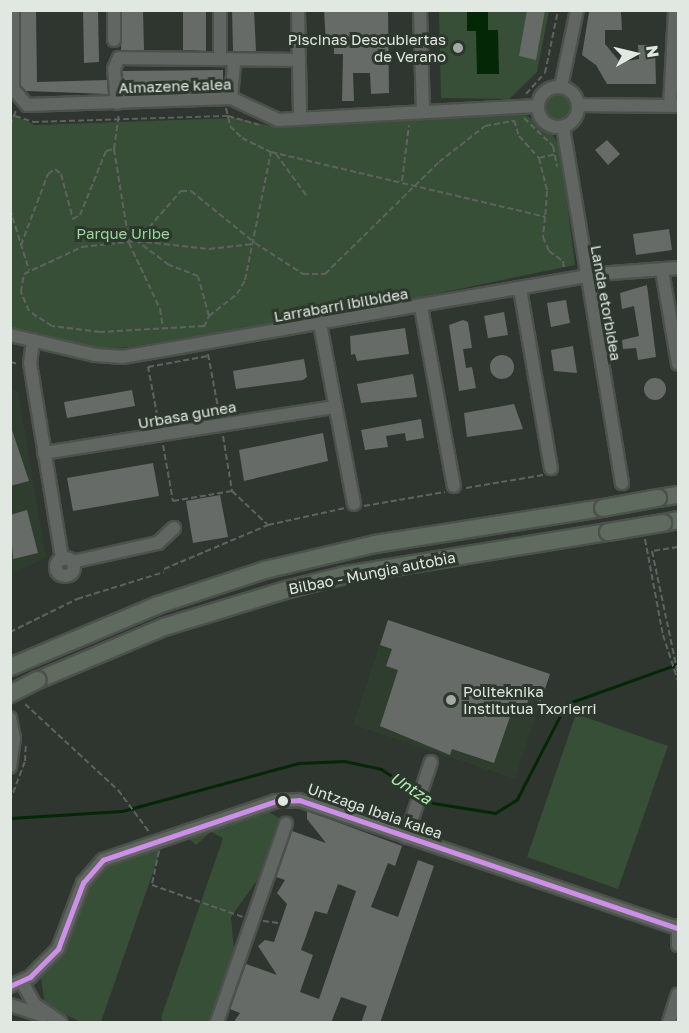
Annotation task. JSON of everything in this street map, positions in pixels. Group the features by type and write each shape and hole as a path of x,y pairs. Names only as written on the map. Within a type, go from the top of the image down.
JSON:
{"highway":[{"name":"Bilbao - Mungia autobia","path":"10,667 29,657 158,605 265,570 375,544 678,495"},
{"name":"Bilbao - Mungia autobia","path":"10,694 164,627 289,589 345,575 671,522"}],"street":[{"name":"Almazene kalea","path":"13,10 13,89 27,105 228,100 268,118 538,106"},
{"path":"114,10 114,40"},
{"path":"220,10 220,56"},
{"path":"297,10 300,118"},
{"path":"420,10 423,112"},
{"path":"561,87 577,10"},
{"path":"578,105 674,106 675,10"},
{"path":"117,103 114,69 118,58 220,56 234,61 299,60"},
{"path":"228,100 234,61"},
{"path":"561,87 573,93 578,105 576,116 563,127 546,123 538,106 545,92 561,87"},
{"name":"Landa etorbidea","path":"563,127 586,277 622,483"},
{"name":"Larrabarri ibilbidea","path":"10,335 95,356 123,357 586,277 678,268"},
{"path":"662,270 678,364"},
{"path":"520,289 551,468"},
{"path":"421,307 454,486"},
{"path":"320,324 354,504"},
{"path":"33,340 30,363 44,453 67,560 158,543 174,528"},
{"name":"Urbasa gunea","path":"44,453 335,407"},
{"path":"10,718 14,738 10,767"},
{"path":"406,837 431,762"},
{"name":"Untzaga Ibaia kalea","path":"16,984 58,949 83,883 97,865 112,854 152,835 256,805 299,800 678,927"},
{"path":"217,1023 286,824"},
{"path":"678,927 678,945"},
{"path":"16,984 34,1004 61,1022"},
{"path":"669,1023 678,994"},
{"path":"10,1005 61,1022"}],"path":[{"path":"228,100 236,132 276,154 402,181 545,217"},
{"path":"117,103 114,150 129,243 160,309 163,328"},
{"path":"10,125 18,107"},
{"path":"513,108 519,136 539,158 547,191 543,237 549,251 563,261 566,281"},
{"path":"402,181 410,140 408,113"},
{"path":"137,241 186,189 255,243 303,274 325,274 414,185 485,126 514,121"},
{"path":"21,245 48,174 55,169 61,174 73,219 80,215 106,151 114,150"},
{"path":"539,158 566,152"},
{"path":"276,154 306,195"},
{"path":"10,209 29,270"},
{"path":"204,326 100,332 52,326 29,311 21,292 24,274 82,247 137,241 209,249 255,243"},
{"path":"137,241 169,265 198,276 209,315"},
{"path":"678,547 652,551 678,674"},
{"path":"10,632 77,599 164,572"},
{"path":"670,655 678,680"},
{"path":"25,704 127,802 152,835 161,856 152,885 252,920 279,922"}],"shaded area":[{"path":"467,11 488,11 488,30 498,30 499,74 477,74 476,31 467,31"},
{"path":"10,387 18,392 46,558 11,574"},
{"name":"Politeknika Institutua Txorierri","path":"388,620 550,674 515,779 353,725"}],"green space":[{"name":"Piscinas Descubiertas de Verano","path":"439,11 549,11 537,72 509,99 441,98"},
{"path":"559,92 565,93 573,101 573,113 565,121 559,122 553,121 545,113 544,107 545,101 553,93"},
{"name":"Parque Uribe","path":"11,114 35,125 235,118 280,128 525,114 553,135 560,147 575,265 367,308 130,347 101,349 11,328"},
{"path":"576,714 668,746 618,889 527,857"},
{"path":"264,809 279,818 258,879 231,917 234,950 210,1022 163,1022 161,1018 223,838 211,832 196,845 189,839 161,849 101,1022 81,1022 45,1005 41,978 63,952 89,885 107,864"}],"building":[{"path":"21,10 36,12 37,82 107,80 108,94 26,91 21,86"},
{"path":"83,10 98,10 99,62 84,63"},
{"path":"122,10 143,10 144,50 121,50"},
{"path":"183,10 206,10 206,51 183,50"},
{"path":"232,10 254,10 256,51 233,51"},
{"path":"324,10 388,10 389,93 371,94 370,73 353,73 354,101 342,101 343,54 334,54 334,45 326,45"},
{"path":"527,10 545,10 536,60 519,56"},
{"path":"589,12 621,12 622,30 605,30 605,44 620,62 639,59 638,45 655,45 656,84 607,84 596,65 582,55"},
{"path":"223,70 223,86 124,87 122,71"},
{"path":"607,140 620,154 608,165 595,150"},
{"path":"669,229 672,250 636,255 633,234"},
{"path":"647,285 656,357 638,360 636,348 623,349 622,340 639,336 634,306 622,309 620,293"},
{"path":"566,300 570,323 551,327 547,303"},
{"path":"504,312 508,335 488,338 484,316"},
{"path":"463,320 468,322 472,348 463,349 466,368 472,367 476,388 459,391 449,325"},
{"path":"405,328 409,354 357,361 355,354 351,355 350,336"},
{"path":"573,346 577,373 554,371 551,350"},
{"path":"502,355 510,359 514,367 510,375 502,379 494,375 490,367 494,359"},
{"path":"304,359 307,377 303,380 236,389 233,371"},
{"path":"413,374 417,397 361,403 357,384"},
{"path":"651,378 659,378 666,385 666,393 659,400 651,400 644,393 644,385"},
{"path":"132,390 135,406 67,418 64,402"},
{"path":"514,404 523,429 467,437 464,413"},
{"path":"421,419 424,438 406,441 405,433 386,436 388,447 365,450 361,430"},
{"path":"10,424 29,481 10,486"},
{"path":"323,433 328,461 244,481 239,450"},
{"path":"153,463 159,496 73,511 67,478"},
{"path":"220,495 228,537 193,543 186,501"},
{"path":"27,510 38,553 13,559 10,515"},
{"name":"Politeknika Institutua Txorierri","path":"388,620 550,674 541,701 529,698 523,715 512,711 494,763 452,749 450,755 380,726 398,670 386,666 392,649 380,645"},
{"path":"307,811 402,846 395,866 388,863 371,907 398,917 418,860 434,866 380,1023 361,1023 367,1006 341,997 331,1023 233,1023 240,1013 230,1009 246,964 277,975 258,946 265,940 274,942 287,904 277,893 285,880 276,877 292,831 326,843 307,819","holes":["338,884 356,891 319,999 300,992 313,955 301,950 315,911 327,914"]}],"waterway":[{"name":"Untza","path":"423,796 433,803 495,813 517,799 566,704 678,664"},
{"name":"Untza","path":"10,818 122,811 299,763 344,761 381,769 417,793"}],"transit line":[{"path":"10,986 30,977 58,949 83,883 103,860 276,801 299,800 678,928"}],"place":[{"name":"Piscinas Descubiertas de Verano","path":"458,48"},
{"name":"Politeknika Institutua Txorierri","path":"451,700"}]}
